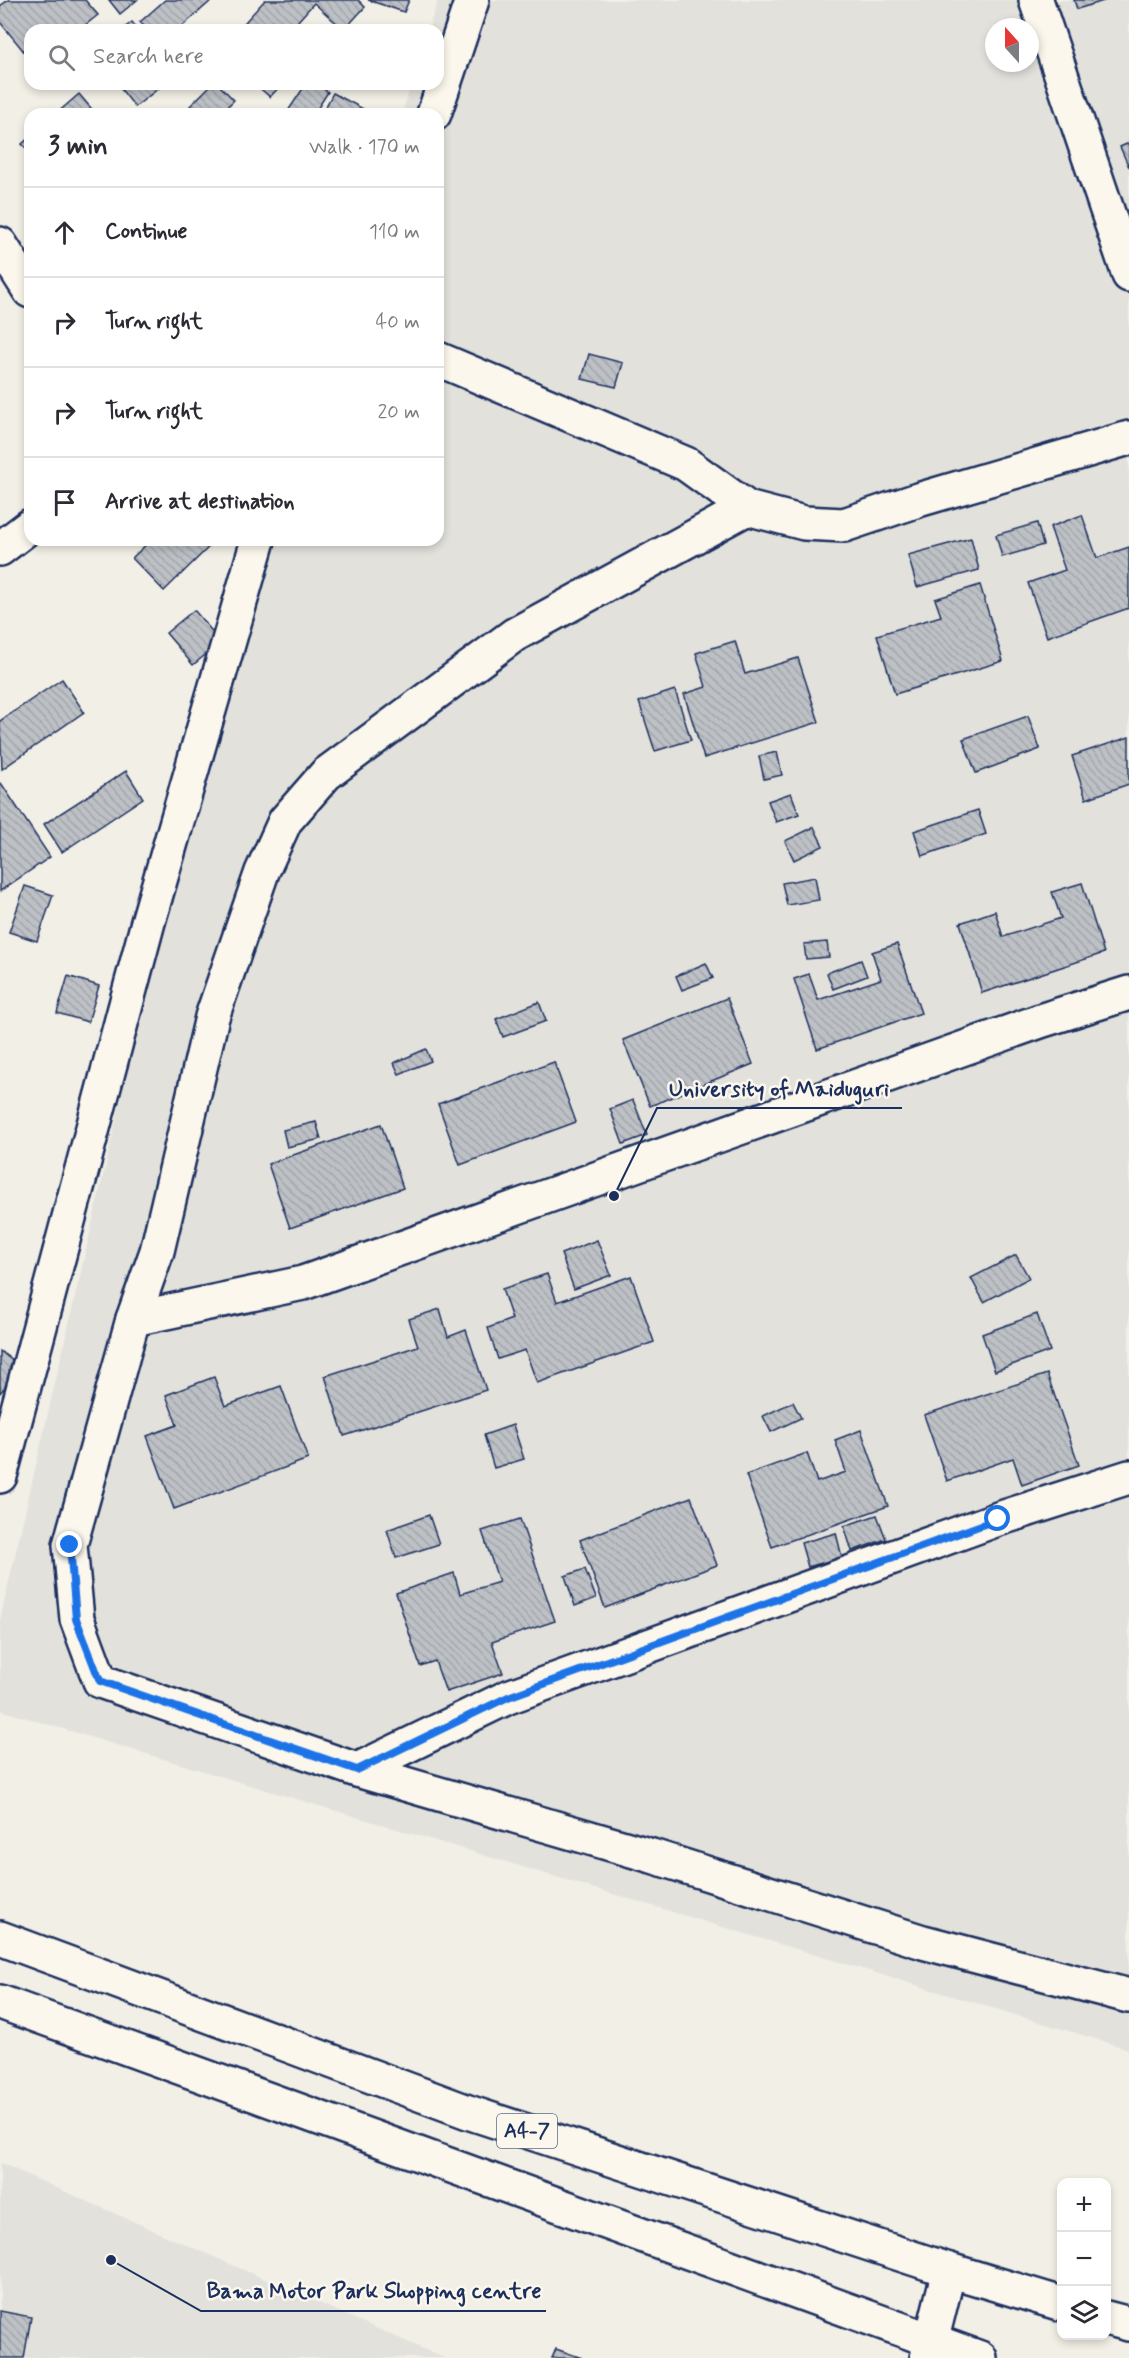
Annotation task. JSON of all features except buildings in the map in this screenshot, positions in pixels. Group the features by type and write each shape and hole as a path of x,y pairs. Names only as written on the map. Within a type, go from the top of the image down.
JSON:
{"main road":[{"path":"444,84 472,0"},
{"path":"1036,0 1129,275"},
{"path":"436,108 442,90"},
{"path":"0,244 24,282"},
{"path":"444,362 686,464 747,508 804,523 844,525 918,500 1129,438"},
{"path":"747,508 514,635 326,774 285,821 262,872 212,1017 158,1251 133,1320 70,1545 76,1619 100,1681 357,1770 652,1856 923,1942 1129,1996"},
{"path":"0,549 24,531"},
{"path":"0,1476 148,922 256,546"},
{"path":"133,1320 303,1283 1043,1020 1129,993"},
{"path":"357,1770 508,1697 998,1519 1129,1477"},
{"name":"A4-7","path":"0,1938 468,2112 949,2270 1057,2302"},
{"path":"0,2002 929,2349 980,2358"},
{"path":"929,2349 949,2270"},
{"path":"1111,2319 1129,2324"}],"shaded area":[{"path":"438,0 1129,0 1129,2049 0,1710 0,1620 197,772 267,546 444,546 444,108 404,108 409,90 444,90 444,24 430,24"},
{"path":"0,2163 444,2358 0,2358"}],"place":[{"name":"University of Maiduguri","path":"614,1196"},
{"name":"Bama Motor Park Shopping centre","path":"111,2260"}],"route":[{"path":"70,1545 76,1619 100,1681 357,1770 508,1697 998,1519"}]}
